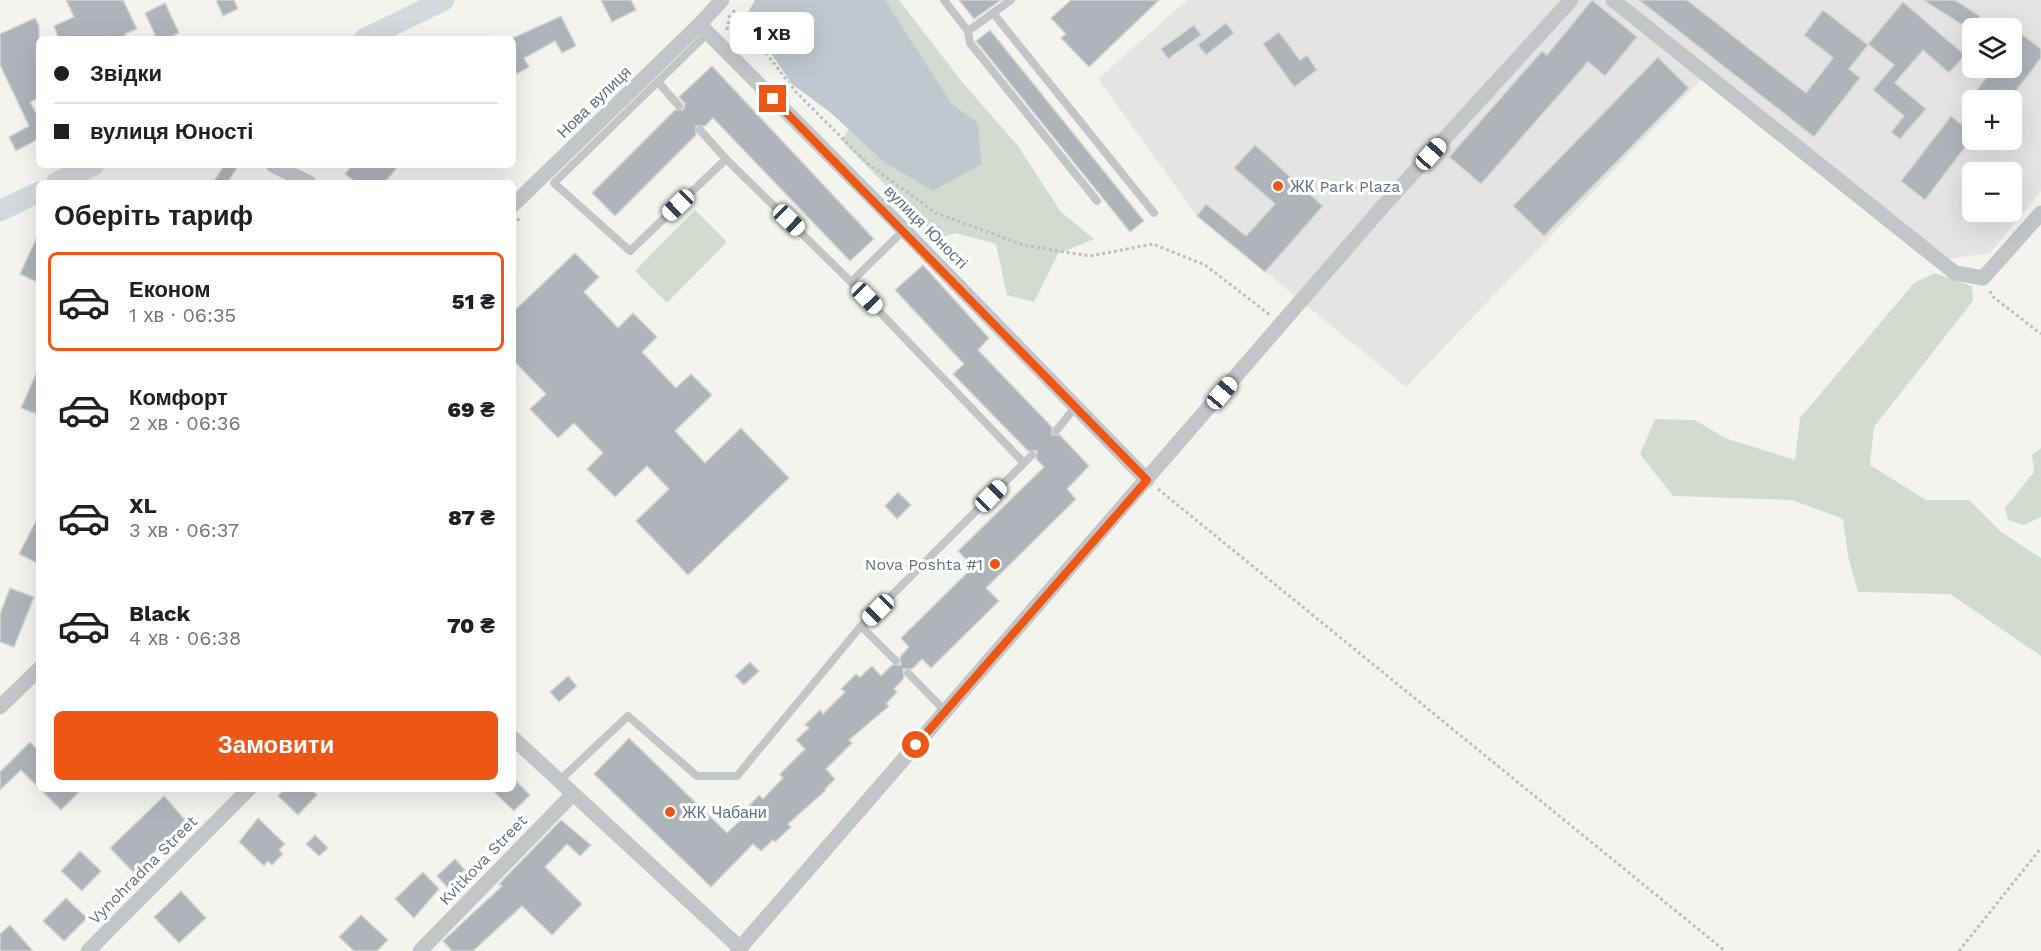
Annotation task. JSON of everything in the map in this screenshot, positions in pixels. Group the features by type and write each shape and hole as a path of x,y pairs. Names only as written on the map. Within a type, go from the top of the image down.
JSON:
{"street":[{"path":"370,36 444,0"},
{"path":"516,741 738,950 1384,205 1571,0"},
{"path":"1613,0 1955,273 1983,278 2041,213"},
{"path":"704,29 727,5"},
{"name":"Нова вулиця","path":"516,202 704,29"},
{"name":"вулиця Юності","path":"704,29 904,230 1147,480"},
{"path":"69,180 89,168"},
{"path":"279,168 303,180"},
{"path":"0,211 36,193"},
{"path":"0,707 36,672"},
{"name":"Vynohradna Street","path":"88,951 246,792"},
{"name":"Kvitkova Street","path":"420,951 573,794"}],"lane":[{"path":"944,0 968,32 970,43 1096,201"},
{"path":"968,32 1011,0"},
{"path":"993,13 1154,213"},
{"path":"704,29 658,82 554,183 630,251 726,159"},
{"path":"658,82 679,106"},
{"path":"700,130 726,159 851,282 1024,463"},
{"path":"851,282 904,230"},
{"path":"1056,431 1076,406"},
{"path":"559,781 628,716 697,777 736,776 861,626 1032,455"},
{"path":"861,626 896,661"},
{"path":"908,673 945,711"}],"path":[{"path":"727,5 796,92 859,155 936,213 1023,245 1090,256 1153,244 1205,265 1281,323"},
{"path":"1983,278 1992,296 2041,334"},
{"path":"1147,480 1725,951"},
{"path":"1959,951 2041,848"}],"shaded area":[{"path":"755,0 885,0 951,103 978,123 982,164 933,191 885,163 831,113 792,84 746,16"},
{"path":"864,0 899,0 963,83 1018,146 1061,212 1094,239 1058,254 1034,302 1007,295 996,244 956,233 938,238 841,140 849,129 885,163 933,191 982,163 978,123 951,103"},
{"path":"1187,0 2041,0 2041,191 2022,214 2022,162 1962,162 1962,222 2016,222 1990,253 1948,259 1708,72 1406,387 1197,216 1098,79"},
{"path":"695,210 727,242 667,303 635,271"},
{"path":"1935,273 1972,286 1973,301 1874,427 1870,465 1926,500 1969,500 2000,531 2041,558 2041,656 1950,594 1858,592 1848,556 1843,519 1792,500 1673,496 1640,454 1655,419 1695,420 1725,438 1795,460 1800,418 1914,283"},
{"path":"2041,448 2041,517 2024,525 2008,520 2005,508 2034,472 2032,455"}],"building":[{"path":"66,0 123,0 137,29 125,34 126,36 58,36 54,26 74,17"},
{"path":"216,0 234,0 238,9 223,16"},
{"path":"601,0 631,0 636,10 612,22"},
{"path":"959,0 1001,0 974,19"},
{"path":"1071,0 1159,0 1089,67 1061,38 1066,34 1051,18"},
{"path":"1592,0 1637,37 1605,76 1588,62 1481,184 1449,157 1542,51 1547,55"},
{"path":"1639,0 1687,0 1806,93 1833,58 1804,35 1823,10 1868,45 1849,69 1860,78 1814,137"},
{"path":"1923,0 1955,0 1980,16 1979,18 1962,18 1962,25"},
{"path":"1903,2 1962,52 1962,58 1949,73 1923,50 1895,83 1926,109 1900,139 1891,132 1904,116 1873,90 1894,65 1868,44"},
{"path":"165,3 179,33 172,36 156,36 145,13"},
{"path":"561,16 576,46 562,53 555,41 524,58 529,67 517,74 516,37"},
{"path":"35,18 39,26 39,36 36,36 36,99 30,102 36,113 36,140 16,151 9,137 29,126 0,65 0,34"},
{"path":"1226,23 1234,33 1206,55 1198,45"},
{"path":"1194,25 1201,35 1168,59 1161,49"},
{"path":"990,30 1144,221 1130,232 976,41"},
{"path":"1279,32 1300,60 1307,55 1317,70 1294,87 1263,44"},
{"path":"2022,35 2041,49 2041,58 2017,90 1977,90 1986,78 2022,78"},
{"path":"1658,57 1689,88 1544,236 1513,206"},
{"path":"712,66 874,239 850,261 713,118 705,126 696,126 696,135 615,216 592,193 675,110 683,110 685,104 679,97"},
{"path":"1951,116 1962,125 1963,150 1925,200 1901,181"},
{"name":"ЖК Park Plaza","path":"1255,145 1323,206 1265,272 1197,216 1206,204 1246,236 1275,204 1234,168"},
{"path":"222,168 237,168 229,180 215,180"},
{"path":"350,168 396,168 386,180 353,180 345,174"},
{"path":"36,239 36,282 20,274"},
{"path":"575,253 599,277 584,292 618,328 633,313 657,337 642,352 676,388 691,374 712,395 675,431 705,463 741,428 789,478 688,575 636,521 669,489 647,466 615,497 587,469 603,453 574,423 558,438 530,409 546,394 516,363 516,309"},
{"path":"923,265 989,338 978,350 1052,427 1052,435 1060,435 1089,466 1067,489 1076,499 986,588 999,601 931,668 922,659 912,669 903,669 904,678 894,689 897,692 886,704 889,706 849,740 852,743 826,769 835,779 826,790 788,824 791,827 775,842 773,840 761,851 753,844 711,887 594,774 629,738 727,833 747,814 744,811 759,795 763,799 783,778 780,774 805,749 796,740 809,728 805,725 820,710 823,714 845,692 841,689 856,674 860,677 872,666 881,676 892,665 901,665 900,657 909,647 901,638 973,567 958,551 1044,467 1036,459 1037,451 1028,451 953,374 964,364 895,290"},
{"path":"36,374 36,414 21,408"},
{"path":"898,492 911,505 897,519 885,506"},
{"path":"36,521 36,562 19,554"},
{"path":"10,588 34,597 14,647 0,642 0,614"},
{"path":"750,662 759,671 744,685 735,676"},
{"path":"568,676 577,686 559,702 550,692"},
{"path":"30,742 36,748 36,785 21,770 0,790 0,772"},
{"path":"516,781 530,795 514,811 494,792 516,792"},
{"path":"43,792 79,792 61,810"},
{"path":"281,792 314,792 317,795 298,815 278,796"},
{"path":"164,796 185,820 180,828 133,872 110,848"},
{"path":"258,818 285,844 279,850 283,854 272,865 268,861 264,866 239,842"},
{"path":"561,820 591,845 580,856 567,844 545,867 582,904 552,935 522,906 473,951 452,951 443,941 502,886 499,884"},
{"path":"315,835 328,848 319,856 306,844"},
{"path":"80,851 101,871 82,891 61,871"},
{"path":"455,859 465,870 447,887 437,876"},
{"path":"423,872 439,889 414,918 395,899"},
{"path":"181,891 206,918 179,943 154,917"},
{"path":"66,898 87,918 64,941 43,921"},
{"path":"361,915 388,940 377,951 354,951 339,937"},
{"path":"10,925 33,951 0,951 0,934"}],"place":[{"name":"ЖК Park Plaza","path":"1278,186"},
{"name":"Nova Poshta #1","path":"995,564"},
{"name":"ЖК Чабани","path":"670,812"}],"route":[{"path":"773,99 1147,480 916,745"}]}
